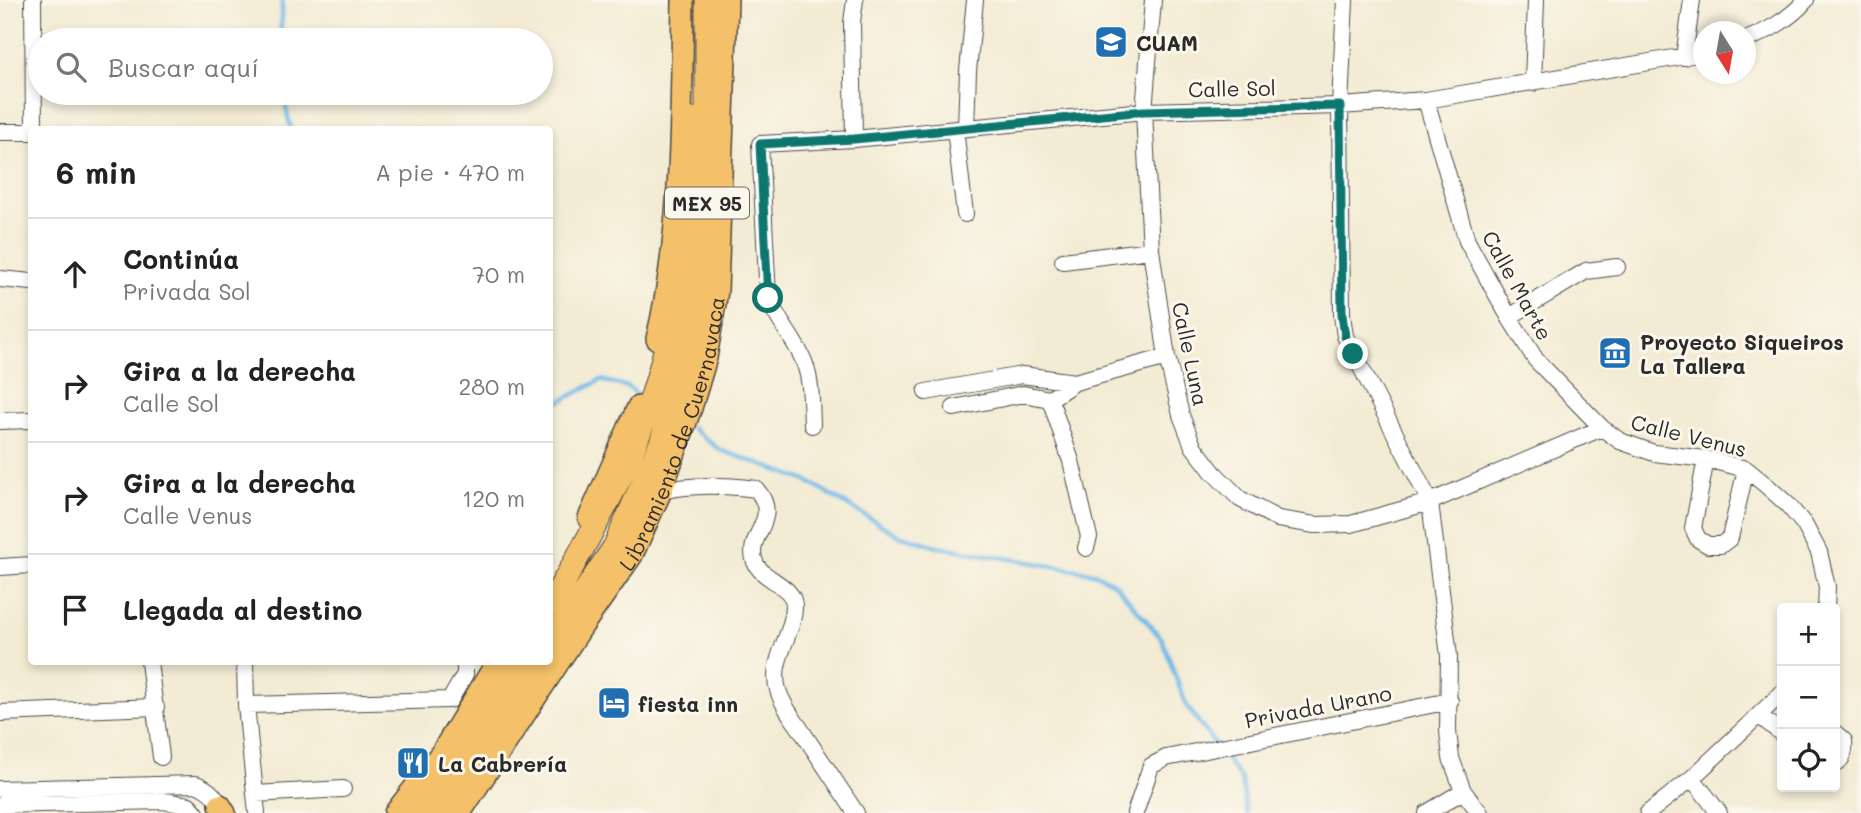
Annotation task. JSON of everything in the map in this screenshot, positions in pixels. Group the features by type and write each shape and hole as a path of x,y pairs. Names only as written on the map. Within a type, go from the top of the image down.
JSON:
{"highway":[{"name":"MEX 95","path":"553,639 615,546 668,447 666,397 688,214 695,0"},
{"name":"MEX 95","path":"553,601 597,524 640,417 666,397 687,357 700,291 706,234 707,0"},
{"path":"416,813 452,764 516,665"},
{"path":"438,813 468,773 535,665"}],"main road":[{"name":"Libramiento de Cuernavaca","path":"666,397 659,331 677,214 683,0"},
{"name":"Libramiento de Cuernavaca","path":"666,397 706,358 717,291 727,0"},
{"name":"Libramiento de Cuernavaca","path":"553,581 588,520 640,417"},
{"name":"Libramiento de Cuernavaca","path":"460,813 632,555 662,491 668,447"},
{"path":"395,813 442,752 495,665"}],"street":[{"path":"33,0 33,28"},
{"path":"854,139 852,22 855,0"},
{"path":"965,214 960,128 975,0"},
{"name":"Calle Luna","path":"1153,0 1144,111 1151,250 1167,358 1181,415 1193,446 1213,472 1240,499 1278,519 1315,525 1351,524 1430,502"},
{"path":"1345,0 1340,106 1342,315 1345,336 1430,502 1446,614 1451,758 1464,791 1480,813"},
{"path":"1533,83 1536,0"},
{"path":"1684,57 1692,0"},
{"path":"1756,35 1798,9 1806,0"},
{"name":"Calle Sol","path":"811,425 810,386 802,356 775,317 768,298 760,144 854,139 1144,111 1340,106 1426,100 1693,55"},
{"name":"Calle Marte","path":"1426,100 1467,241 1536,360 1602,428"},
{"path":"33,105 33,126"},
{"path":"0,132 28,131"},
{"path":"1063,261 1151,250"},
{"path":"1509,317 1586,271 1617,267"},
{"path":"0,279 28,282"},
{"path":"954,408 1023,394 1050,399 1075,382 1167,358"},
{"path":"926,392 1022,375 1075,382"},
{"path":"1050,399 1071,461 1089,537 1086,548"},
{"path":"0,421 28,420"},
{"name":"Calle Venus","path":"1430,502 1602,428 1620,441 1654,453 1706,459 1746,469 1787,504 1804,524 1819,552 1827,587 1826,603"},
{"path":"1706,459 1693,528 1699,540 1708,545 1721,545 1730,538 1746,469"},
{"path":"662,491 683,486 714,484 756,489 764,499 767,512 753,553 755,562 758,570 790,594 794,608 776,667 778,689 787,708 856,813"},
{"path":"0,567 28,565"},
{"path":"149,665 161,757"},
{"path":"245,665 246,705 257,813"},
{"path":"246,705 450,701 465,674 465,665"},
{"path":"1648,813 1692,779 1777,698"},
{"name":"Privada Urano","path":"1135,813 1152,766 1166,758 1450,701"},
{"path":"0,713 156,708"},
{"path":"1760,716 1777,730"},
{"path":"1840,737 1844,741 1845,751 1840,761"},
{"path":"1692,779 1719,813"},
{"path":"0,789 196,784 212,794 222,810"},
{"path":"255,794 343,789"},
{"path":"1427,813 1464,791"},
{"path":"0,805 163,802 189,805 196,813"}],"waterway":[{"path":"281,28 282,0"},
{"path":"286,105 290,126"},
{"path":"553,401 559,402 601,380 628,387 642,398"},
{"path":"692,428 720,450 807,481 898,535 940,547 1094,573 1115,584 1162,639 1186,705 1215,744"},
{"path":"1220,751 1241,779 1247,813"}],"place":[{"name":"CUAM","path":"1111,42"},
{"name":"Proyecto Siqueiros La Tallera","path":"1615,353"},
{"name":"fiesta inn","path":"614,703"},
{"name":"La Cabrería","path":"413,763"}],"route":[{"path":"768,298 760,144 854,139 1144,111 1340,106 1342,315 1345,336 1353,354"}]}
